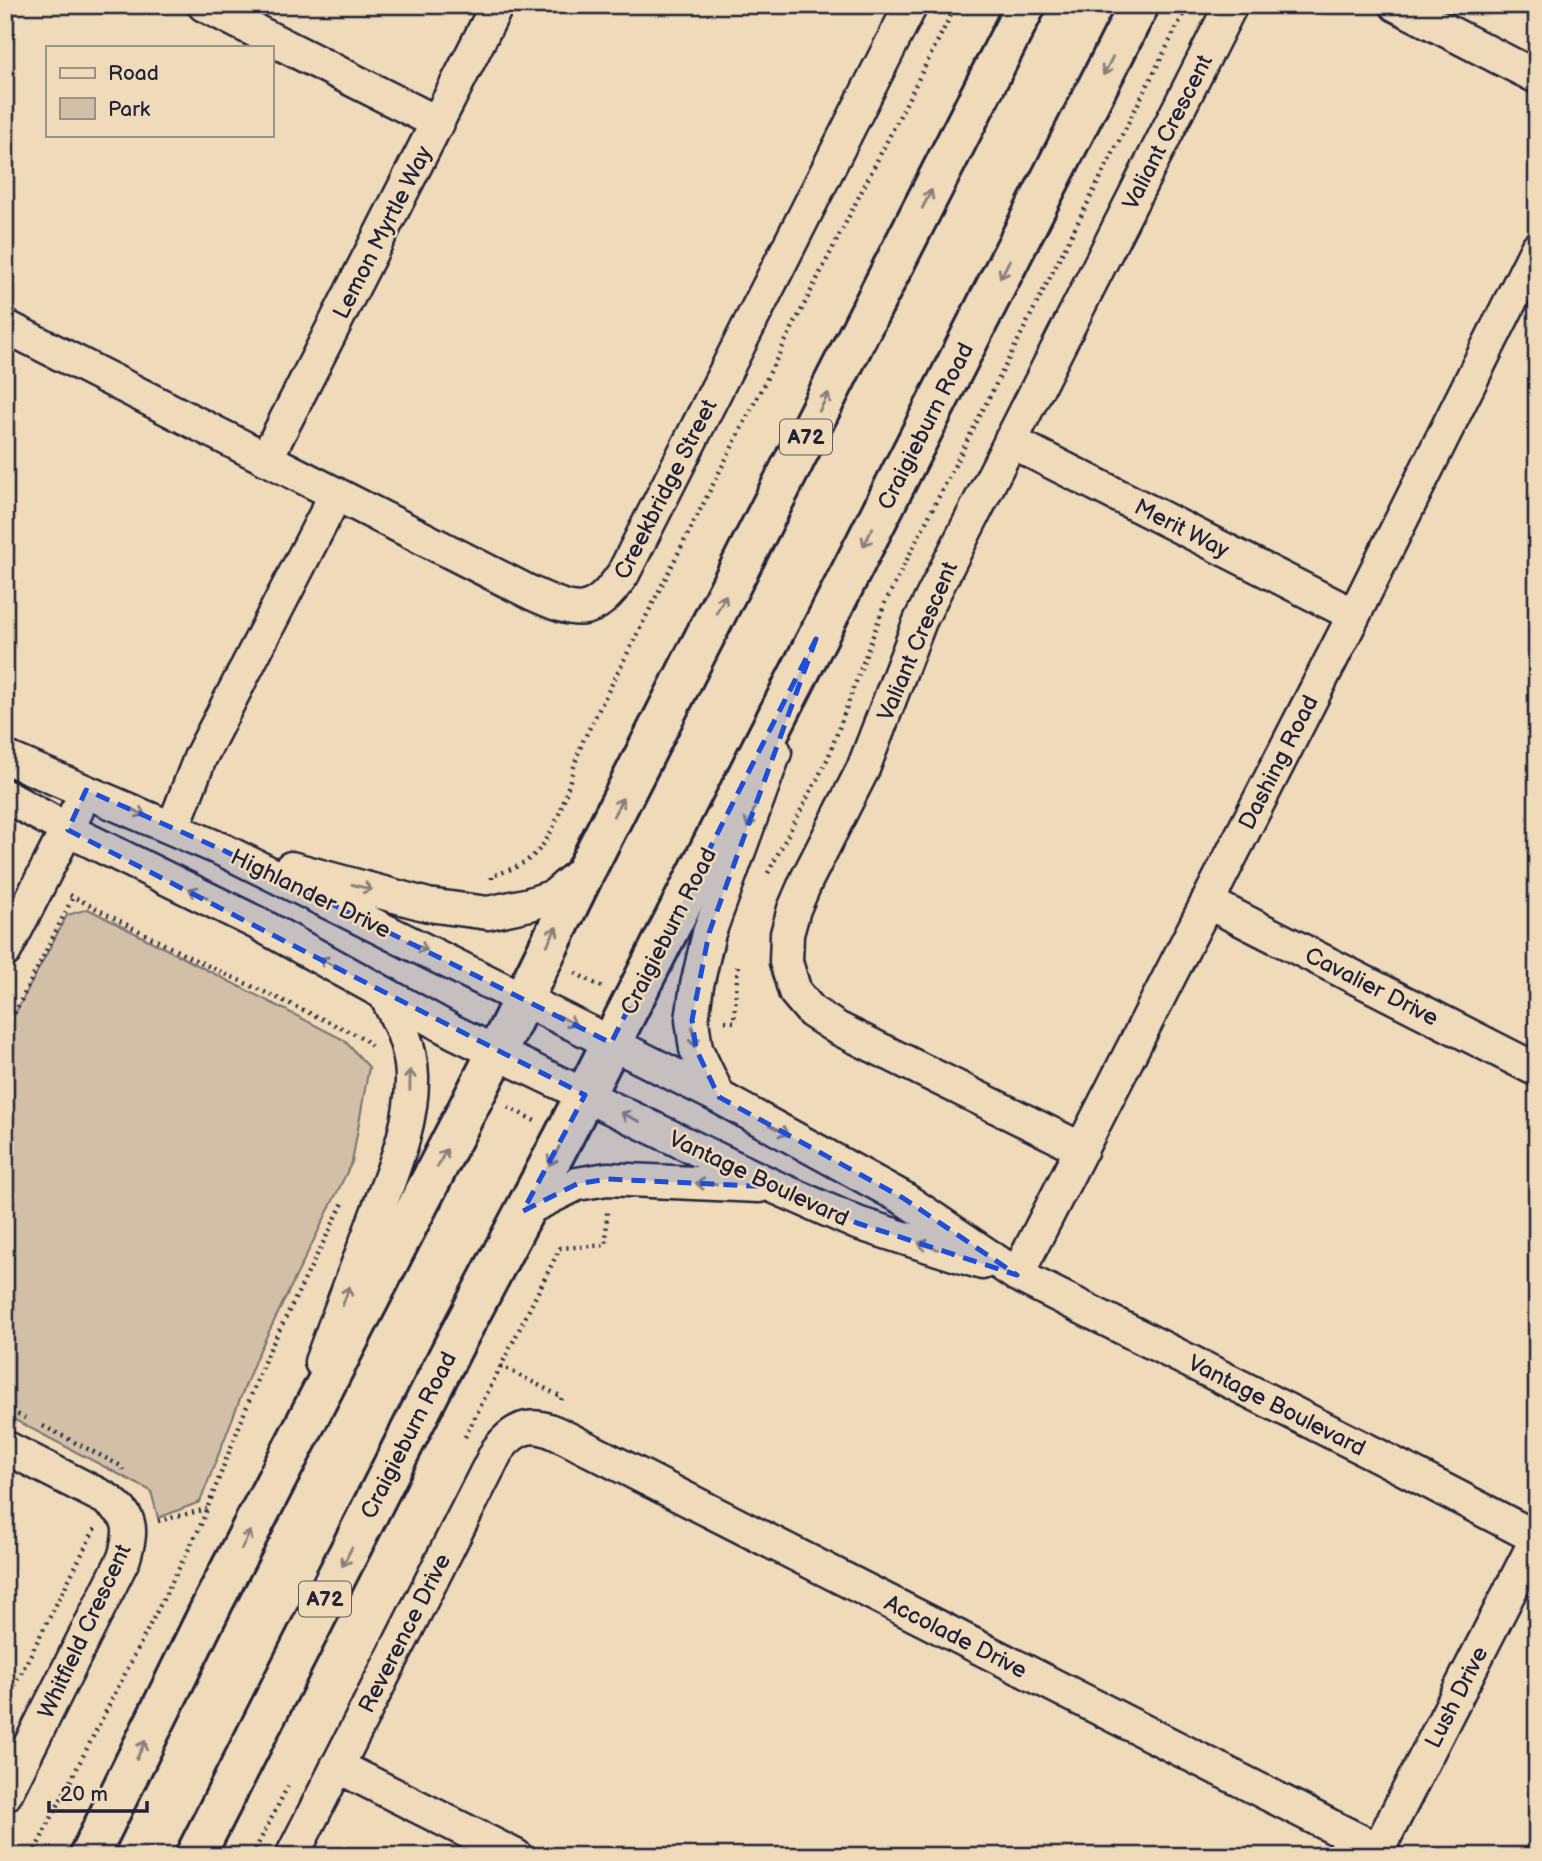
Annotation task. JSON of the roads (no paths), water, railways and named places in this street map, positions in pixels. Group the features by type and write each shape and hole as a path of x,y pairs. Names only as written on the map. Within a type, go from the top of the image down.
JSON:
{"main road":[{"name":"A72","path":"89,1856 214,1601 497,1052 542,956 1026,5"},
{"name":"Craigieburn Road","path":"195,1856 1139,5"}],"street":[{"path":"204,5 438,123"},
{"name":"Lemon Myrtle Way","path":"266,459 497,5"},
{"name":"Creekbridge Street","path":"5,326 555,603 571,608 596,606 623,574 911,5"},
{"name":"Valiant Crescent","path":"1082,1149 837,1028 812,1012 795,992 786,961 787,934 807,879 863,769 920,621 1231,5"},
{"path":"1396,5 1537,77"},
{"name":"Dashing Road","path":"1017,1275 1354,615 1525,298 1537,248"},
{"name":"Merit Way","path":"1010,441 1354,615"},
{"path":"173,828 200,758 336,494"},
{"path":"719,1097 696,1049 692,1020 697,985 709,933 816,639"},
{"name":"Highlander Drive","path":"5,757 225,851 611,1042"},
{"path":"5,951 86,790"},
{"path":"5,796 68,830 259,923 385,995 585,1095"},
{"path":"225,851 428,905 488,913 554,896 587,868"},
{"name":"Cavalier Drive","path":"1207,902 1537,1070"},
{"path":"279,1475 397,1161 408,1116 412,1076 408,1049 404,1031 385,995"},
{"name":"Vantage Boulevard","path":"611,1042 719,1097 904,1198 1017,1275 1537,1538"},
{"name":"Vantage Boulevard","path":"585,1095 775,1187 857,1223 1017,1275"},
{"path":"523,1211 577,1184 607,1179 775,1187"},
{"name":"Reverence Drive","path":"292,1856 496,1451 510,1435 540,1428"},
{"name":"Accolade Drive","path":"540,1428 1377,1853"},
{"name":"Whitfield Crescent","path":"5,1447 109,1500 127,1517 130,1529 124,1558 5,1795"},
{"name":"Lush Drive","path":"1377,1853 1537,1538"},
{"path":"337,1766 516,1856"}]}
